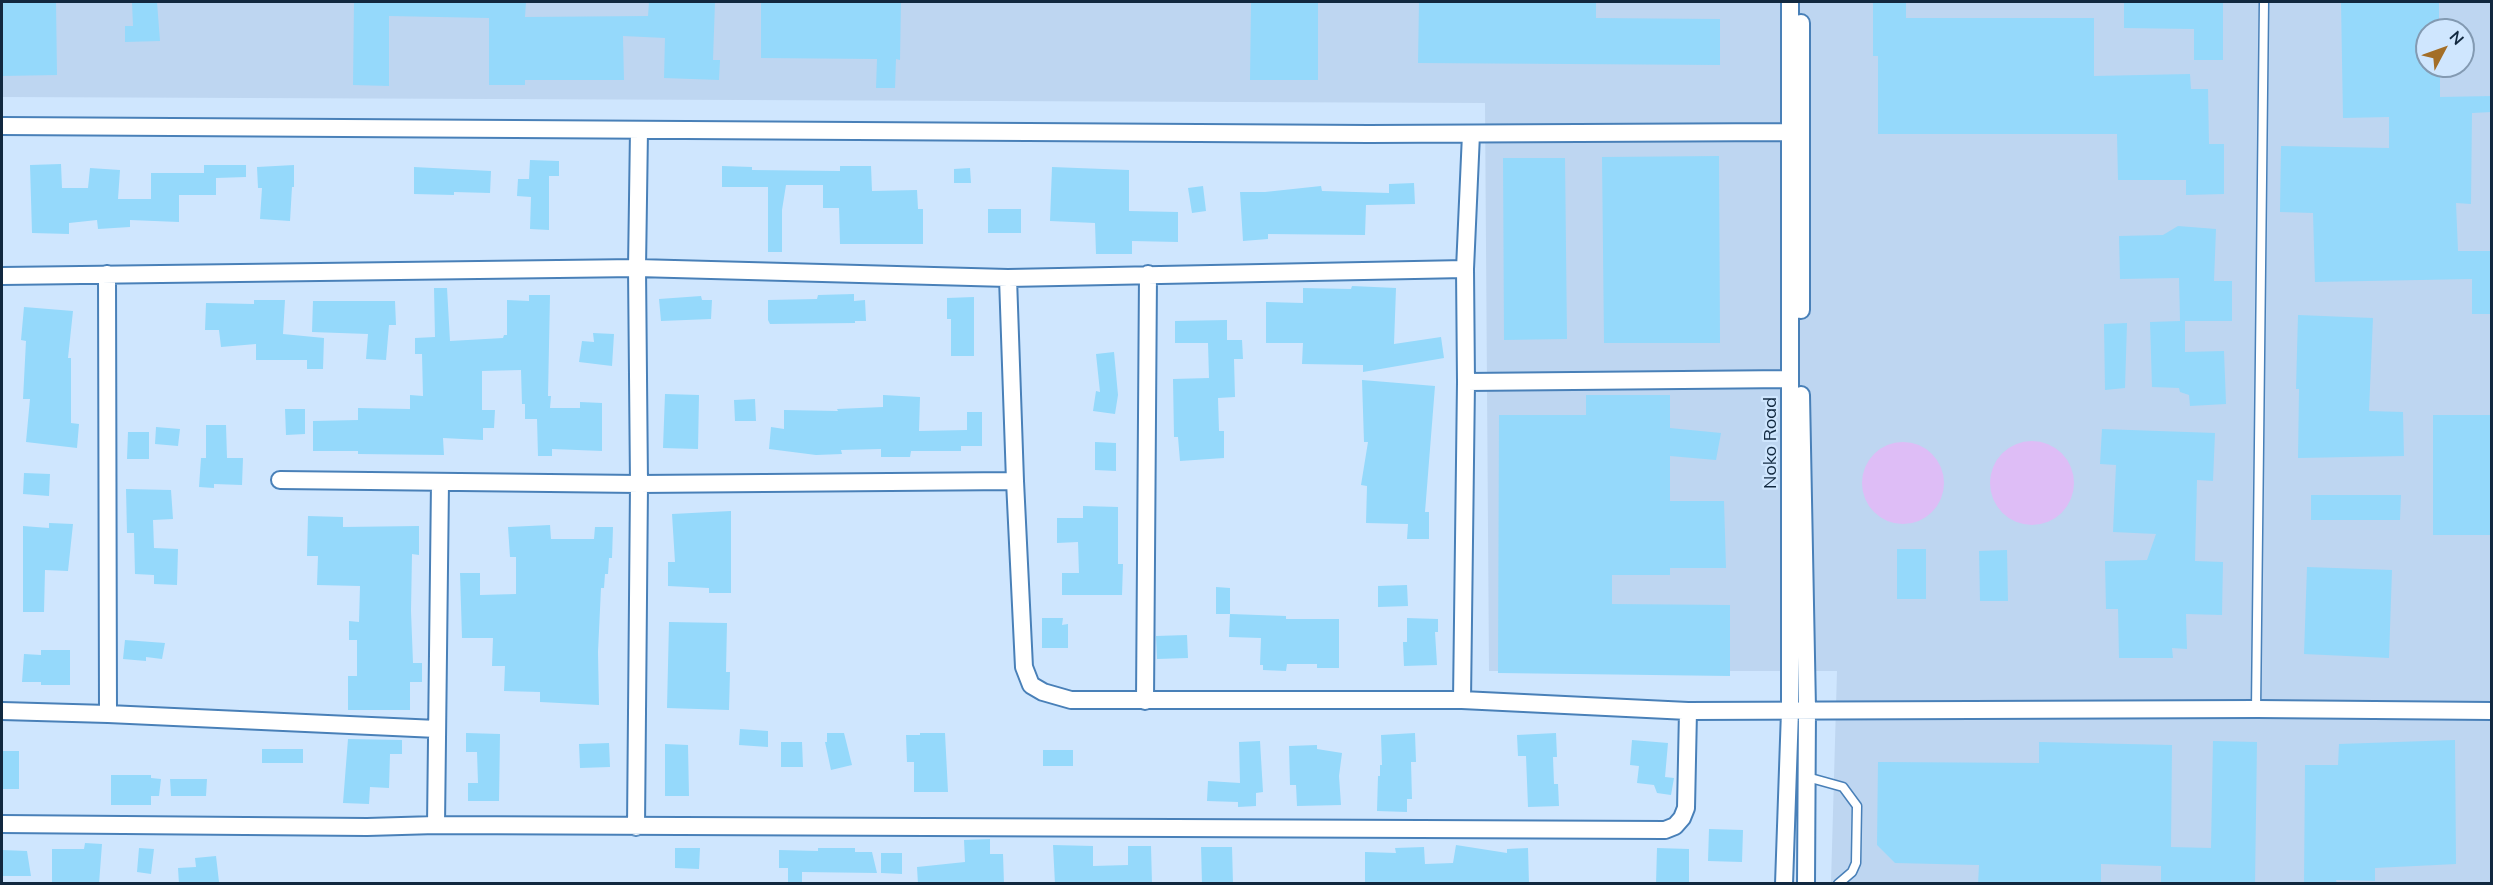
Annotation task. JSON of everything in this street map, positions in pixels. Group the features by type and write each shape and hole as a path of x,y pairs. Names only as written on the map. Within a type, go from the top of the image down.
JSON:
{"street":[{"name":"Noko Road","path":"1784,884 1790,711 1788,132 1790,2"},
{"path":"1801,2 1801,387 1807,709 1806,884"},
{"path":"2,126 1471,134 1788,132"},
{"path":"636,827 639,130"},
{"path":"1462,700 1465,269 1471,134"},
{"path":"2,276 637,268 1008,278 1465,269"},
{"path":"107,274 108,714"},
{"path":"1144,701 1148,274"},
{"path":"1008,278 1024,667 1031,685 1043,693 1071,700 1462,700 1688,711 2256,709 2492,711"},
{"path":"1466,382 1790,379"},
{"path":"280,480 639,484 1015,481"},
{"path":"436,825 440,482"},
{"path":"2,711 437,729"},
{"path":"2,824 1665,830 1676,826 1686,808 1688,711"}],"lane":[{"path":"2256,709 2264,2"},
{"path":"1807,777 1843,787 1857,806 1856,863 1852,872 1838,884"}],"shaded area":[{"path":"2,2 2491,2 2491,883 1831,883 1837,671 1489,671 1485,103 2,97"},
{"path":"2032,441 2048,444 2062,453 2071,467 2074,483 2071,499 2062,513 2048,522 2032,525 2016,522 2002,513 1993,499 1990,483 1993,467 2002,453 2016,444"},
{"path":"1903,442 1919,445 1932,454 1941,467 1944,483 1941,499 1932,512 1919,521 1903,524 1887,521 1874,512 1865,499 1862,483 1865,467 1874,454 1887,445"}],"building":[{"path":"2,2 56,2 57,75 2,76"},
{"path":"132,2 157,2 160,41 125,42 125,26 133,26"},
{"path":"354,2 526,2 525,17 648,16 649,2 715,2 713,60 720,60 719,80 664,78 665,38 623,36 624,80 525,80 525,85 489,85 489,18 389,16 389,86 353,85"},
{"path":"761,2 901,2 900,60 896,59 895,88 876,88 877,59 761,58"},
{"path":"1251,2 1318,2 1318,80 1250,80"},
{"path":"1419,2 1596,2 1596,18 1720,19 1720,65 1418,63"},
{"path":"1873,2 1906,2 1906,18 2094,18 2094,76 2190,74 2191,89 2208,89 2209,144 2224,144 2224,194 2186,195 2186,180 2118,180 2117,134 1878,134 1878,56 1873,56"},
{"path":"2124,2 2223,2 2223,60 2194,60 2194,29 2124,28"},
{"path":"2341,2 2439,2 2439,18 2415,18 2415,78 2440,78 2440,97 2492,96 2492,112 2472,113 2471,204 2456,203 2458,251 2492,251 2492,314 2472,314 2472,279 2315,282 2313,213 2280,212 2281,146 2389,148 2389,117 2343,118"},
{"path":"1719,156 1720,343 1604,343 1602,157"},
{"path":"1503,158 1565,158 1567,339 1504,340"},
{"path":"530,160 559,161 559,176 549,176 549,230 530,229 531,197 517,196 518,179 529,179"},
{"path":"61,164 62,188 88,188 90,168 120,170 118,199 151,199 151,173 204,173 204,165 246,165 246,177 216,178 216,195 179,195 179,222 130,220 130,227 98,229 97,220 69,223 69,234 32,233 30,165"},
{"path":"294,165 290,221 260,219 262,188 258,188 257,167"},
{"path":"722,166 752,167 752,170 840,171 840,166 871,166 872,191 917,190 918,209 923,209 923,244 840,244 839,208 823,208 823,185 786,185 782,210 782,252 768,252 768,187 722,187"},
{"path":"414,167 491,171 490,193 414,194"},
{"path":"1052,167 1129,170 1129,211 1178,212 1178,242 1132,241 1132,254 1096,254 1095,223 1050,221"},
{"path":"970,168 971,183 954,183 954,169"},
{"path":"1414,183 1415,204 1366,205 1365,235 1268,234 1268,239 1243,241 1240,192 1265,192 1321,186 1322,191 1389,193 1389,184"},
{"path":"1203,186 1206,211 1192,213 1188,188"},
{"path":"988,209 1021,209 1021,233 988,233"},
{"path":"2178,226 2216,229 2214,281 2232,281 2232,321 2185,321 2185,352 2224,351 2226,404 2190,406 2189,395 2180,392 2179,388 2152,387 2150,322 2180,321 2179,278 2120,279 2119,236 2163,235"},
{"path":"1352,286 1396,288 1394,344 1441,337 1444,358 1363,372 1363,365 1302,364 1303,343 1266,343 1266,302 1303,303 1303,288 1351,289"},
{"path":"434,288 447,288 450,341 503,338 507,335 507,300 529,301 529,295 550,295 548,396 551,396 550,408 580,408 580,402 602,403 602,451 552,449 552,456 538,456 537,419 525,419 521,370 482,371 482,410 495,410 494,428 483,428 483,440 443,438 444,455 313,451 313,421 358,420 358,408 410,409 410,395 423,396 422,354 415,354 415,338 435,337"},
{"path":"854,294 854,301 865,300 866,321 770,324 768,320 768,300 817,299 818,295"},
{"path":"701,296 702,300 712,300 711,319 661,321 659,299"},
{"path":"974,297 974,356 951,356 951,319 947,319 947,298"},
{"path":"254,300 285,300 283,334 324,338 323,369 307,369 307,360 256,360 256,344 221,347 219,330 205,330 206,303 254,304"},
{"path":"313,301 395,301 396,325 389,325 386,360 366,359 368,334 312,332"},
{"path":"24,307 73,311 68,358 71,358 71,423 79,424 77,448 26,442 30,399 23,399 26,341 21,340"},
{"path":"2298,315 2373,318 2369,411 2403,412 2404,456 2298,458 2299,389 2296,389"},
{"path":"1227,320 1227,340 1242,340 1243,359 1234,359 1235,397 1218,398 1219,431 1224,431 1224,458 1180,461 1178,437 1174,437 1173,379 1209,378 1208,343 1175,343 1175,321"},
{"path":"2127,323 2125,388 2105,390 2104,324"},
{"path":"593,333 614,334 612,366 579,362 582,341 594,342"},
{"path":"1114,352 1118,395 1115,414 1093,411 1096,391 1100,392 1096,354"},
{"path":"1362,380 1435,386 1425,512 1429,512 1429,539 1407,539 1408,524 1366,523 1367,486 1361,485 1368,442 1364,442"},
{"path":"665,394 699,395 698,449 663,448"},
{"path":"883,395 920,397 919,431 967,430 967,412 982,412 982,446 961,446 961,451 911,451 910,457 881,457 881,449 841,450 842,454 816,455 769,449 771,427 784,429 784,410 838,411 837,409 883,407"},
{"path":"1586,395 1670,395 1670,428 1721,433 1716,460 1670,456 1670,501 1724,501 1726,568 1670,568 1670,575 1612,575 1612,604 1730,605 1730,676 1498,673 1499,415 1586,415"},
{"path":"755,399 756,421 735,421 734,400"},
{"path":"285,409 305,409 305,434 286,435"},
{"path":"2433,415 2492,415 2492,535 2433,535"},
{"path":"206,425 226,425 227,458 243,458 242,485 214,484 214,488 199,487 201,458 206,458"},
{"path":"156,427 180,429 178,446 155,444"},
{"path":"2102,429 2215,433 2213,481 2197,480 2195,561 2223,562 2222,615 2186,614 2187,649 2172,648 2173,658 2119,658 2118,609 2106,609 2105,561 2147,560 2156,534 2113,532 2116,465 2100,464"},
{"path":"128,432 149,432 149,459 127,459"},
{"path":"1095,442 1116,443 1116,471 1095,470"},
{"path":"24,473 50,474 49,496 23,494"},
{"path":"126,489 171,490 173,519 153,520 154,548 178,549 177,585 154,584 154,575 135,574 134,533 127,533"},
{"path":"2311,495 2401,495 2400,520 2311,520"},
{"path":"1083,506 1118,507 1118,564 1123,564 1122,595 1062,595 1062,573 1079,573 1078,542 1057,543 1057,518 1083,518"},
{"path":"731,511 731,593 709,593 709,588 668,586 668,562 675,562 672,514"},
{"path":"308,516 343,517 343,527 419,526 419,555 412,554 411,611 413,663 422,663 422,682 410,682 410,710 348,710 348,676 357,676 357,640 349,640 349,621 359,622 360,586 317,585 318,556 307,556"},
{"path":"49,523 73,524 68,571 45,570 44,612 23,612 23,526 49,528"},
{"path":"550,525 551,539 594,539 595,527 613,527 612,558 609,558 604,588 601,588 598,652 599,705 540,702 540,692 504,691 505,666 492,666 493,638 462,638 460,573 480,573 480,595 516,594 516,557 510,557 508,527"},
{"path":"1897,549 1926,549 1926,599 1897,599"},
{"path":"2007,550 2008,601 1980,601 1979,551"},
{"path":"2307,567 2392,570 2389,658 2304,654"},
{"path":"1407,585 1408,606 1378,607 1378,586"},
{"path":"1216,587 1230,588 1230,614 1216,614"},
{"path":"1230,614 1286,616 1286,619 1339,619 1339,668 1317,668 1317,664 1287,664 1286,671 1263,670 1263,665 1260,665 1261,638 1229,637"},
{"path":"1042,618 1063,618 1062,625 1068,624 1068,648 1042,648"},
{"path":"1407,618 1438,619 1438,632 1435,632 1437,665 1404,666 1403,642 1407,642"},
{"path":"669,622 727,623 726,672 730,672 729,710 667,708"},
{"path":"1187,635 1188,658 1157,659 1156,636"},
{"path":"125,640 165,643 162,659 146,657 146,661 123,659"},
{"path":"41,650 70,650 70,685 41,685 41,682 22,682 24,654 41,655"},
{"path":"740,729 768,731 768,747 739,745"},
{"path":"466,733 500,734 499,801 468,801 468,783 478,783 477,752 466,752"},
{"path":"827,733 844,733 852,765 831,770 825,742 827,742"},
{"path":"920,733 945,733 948,792 914,792 914,762 907,762 906,735 920,735"},
{"path":"1415,733 1416,762 1411,762 1412,799 1407,799 1407,812 1377,811 1378,776 1380,776 1380,765 1382,765 1381,735"},
{"path":"1556,733 1557,757 1553,757 1554,784 1558,784 1559,806 1528,807 1526,756 1518,756 1517,735"},
{"path":"348,739 402,740 402,754 390,754 389,788 370,787 369,804 343,803"},
{"path":"1632,740 1668,743 1665,777 1674,778 1671,795 1657,793 1654,785 1637,783 1639,766 1630,765"},
{"path":"2455,740 2456,864 2375,868 2375,881 2336,880 2337,884 2304,884 2305,765 2338,765 2339,744"},
{"path":"1260,741 1263,792 1256,793 1256,806 1238,807 1238,802 1207,801 1208,781 1240,783 1239,742"},
{"path":"2213,741 2257,742 2255,884 2161,884 2161,866 2101,864 2101,884 1978,884 1979,865 1895,863 1877,845 1878,762 2039,763 2039,742 2172,745 2171,847 2211,848"},
{"path":"781,742 802,742 803,767 781,767"},
{"path":"609,743 610,767 580,768 579,744"},
{"path":"665,744 688,745 689,796 665,796"},
{"path":"1317,745 1317,749 1342,753 1339,776 1341,805 1297,806 1296,785 1290,785 1289,746"},
{"path":"262,749 303,749 303,763 262,763"},
{"path":"1043,750 1073,750 1073,766 1043,766"},
{"path":"2,751 19,751 19,789 2,789"},
{"path":"111,775 151,775 151,778 161,779 159,796 151,796 151,805 111,805"},
{"path":"170,779 207,779 206,796 171,796"},
{"path":"1709,829 1743,830 1742,862 1708,861"},
{"path":"990,839 990,854 1003,854 1004,884 918,884 917,867 965,862 964,840"},
{"path":"85,843 102,844 99,884 52,884 52,849 84,849"},
{"path":"1053,845 1093,846 1093,866 1128,865 1128,846 1151,846 1152,884 1055,884"},
{"path":"1456,845 1507,853 1507,849 1528,848 1529,884 1365,884 1365,852 1396,853 1395,848 1424,847 1425,864 1453,863"},
{"path":"1201,847 1232,847 1233,884 1202,884"},
{"path":"139,848 154,849 151,874 137,872"},
{"path":"675,848 700,848 699,869 675,868"},
{"path":"818,848 855,848 855,852 872,852 877,873 802,872 802,884 788,884 788,868 779,868 779,850 818,851"},
{"path":"1657,848 1689,849 1689,884 1656,884"},
{"path":"2,850 27,851 31,876 3,876"},
{"path":"881,853 902,853 902,874 881,873"},
{"path":"216,856 219,882 179,884 178,868 196,867 195,858"}]}
